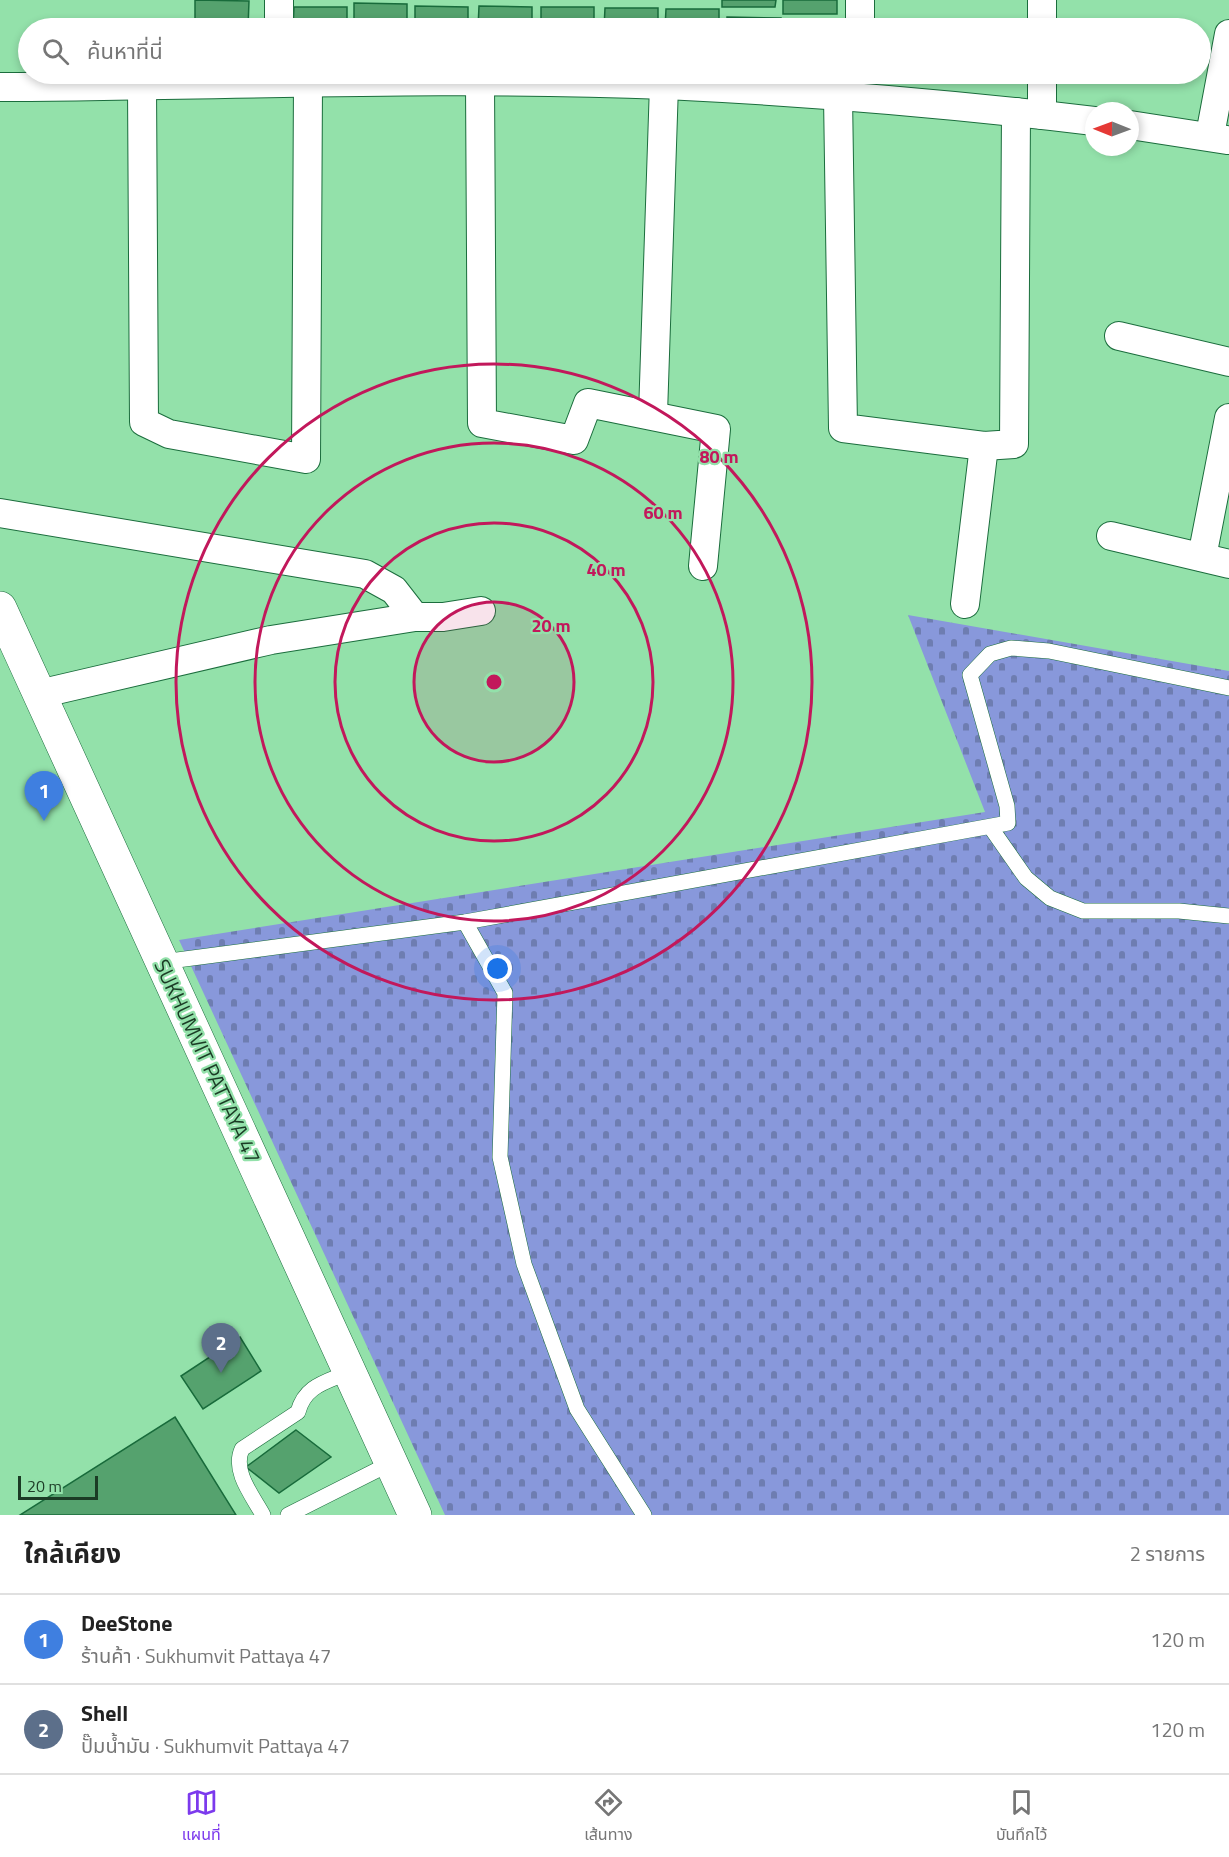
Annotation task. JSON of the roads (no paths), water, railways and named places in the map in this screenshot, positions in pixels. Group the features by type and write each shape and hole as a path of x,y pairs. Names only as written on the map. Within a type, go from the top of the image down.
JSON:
{"street":[{"path":"279,0 279,18"},
{"path":"860,0 860,18"},
{"path":"1042,0 1042,18"},
{"path":"1139,126 1220,138 1229,34"},
{"path":"0,87 191,84"},
{"path":"142,86 144,422 169,434 306,459 289,84"},
{"path":"480,84 482,423 574,440 588,403 653,414 716,429 703,566"},
{"path":"603,84 853,89 1085,120"},
{"path":"853,89 843,429 984,446 1014,444 1029,114 1039,84"},
{"path":"653,414 664,85"},
{"path":"1119,336 1229,362"},
{"path":"1202,557 1229,418"},
{"path":"966,604 984,446"},
{"path":"0,513 365,574 393,590 415,617"},
{"path":"1111,536 1229,564"},
{"name":"SUKHUMVIT PATTAYA 47","path":"0,608 393,1462 415,1515"},
{"path":"39,694 271,640 415,617 443,617 481,611"}],"lane":[{"path":"162,962 465,922 991,828 1008,823 1007,806 970,675 990,654 1011,648 1049,651 1229,688"},
{"path":"991,828 1026,878 1050,898 1083,911 1179,911 1229,916"},
{"path":"465,922 505,993 500,1157 524,1264 577,1408 644,1515"},
{"path":"263,1515 238,1468 238,1458 242,1449 298,1412 302,1399 309,1390 350,1372"},
{"path":"288,1515 393,1462"}],"place":[{"name":"DeeStone","path":"44,821"},
{"name":"Shell","path":"221,1373"}]}
